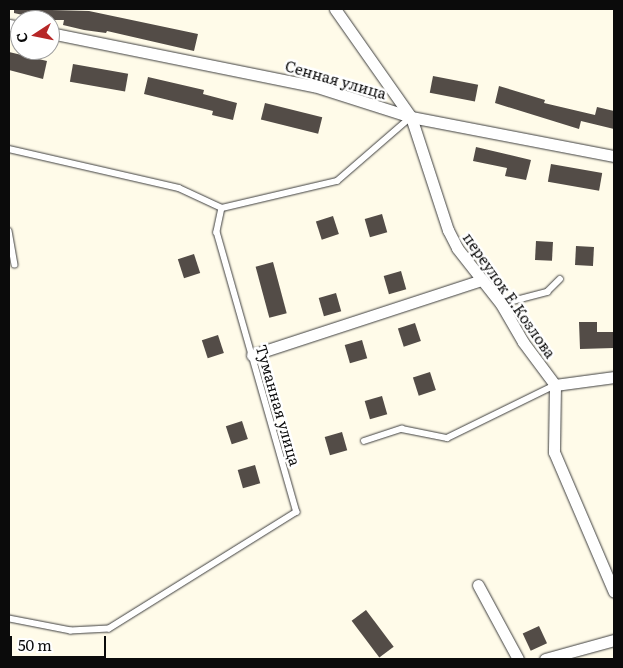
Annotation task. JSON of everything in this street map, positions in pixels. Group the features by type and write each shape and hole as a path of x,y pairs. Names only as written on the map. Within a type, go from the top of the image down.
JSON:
{"street":[{"name":"переулок Е.Козлова","path":"335,9 411,117 448,230 471,268 502,304 523,342 555,385"},
{"name":"Сенная улица","path":"60,35 314,86 411,117 614,156"},
{"path":"252,355 482,280"},
{"path":"614,377 555,385 554,452 614,592"},
{"path":"478,585 518,659"},
{"path":"545,659 614,640"}],"lane":[{"path":"9,149 179,188 222,208 337,181 411,117"},
{"name":"Туманная улица","path":"9,619 71,631 109,629 297,512 217,232 222,208"},
{"path":"9,231 15,264"},
{"path":"502,304 547,292 560,280"},
{"path":"364,442 402,429 446,438 555,385"}],"building":[{"path":"14,9 52,10 14,10"},
{"path":"60,10 89,11 198,34 194,51 107,31 106,33 84,30 63,25 64,20 60,20"},
{"path":"9,52 10,60 47,61 43,79 9,70"},
{"path":"73,64 128,74 125,91 70,82"},
{"path":"433,76 478,85 475,101 430,93"},
{"path":"148,77 204,90 203,94 237,103 233,120 212,115 213,111 144,94"},
{"path":"499,86 545,100 544,103 595,115 597,107 614,111 614,129 581,121 579,129 495,103"},
{"path":"265,103 322,117 318,134 261,119"},
{"path":"476,147 531,160 526,180 505,176 507,168 473,161"},
{"path":"551,164 602,173 599,191 548,182"},
{"path":"382,214 387,232 370,237 365,219"},
{"path":"333,216 339,234 322,240 316,222"},
{"path":"536,241 553,242 552,261 535,260"},
{"path":"576,246 594,247 593,266 575,265"},
{"path":"194,254 200,273 184,278 178,259"},
{"path":"273,262 287,313 269,318 256,267"},
{"path":"401,271 406,289 389,294 384,276"},
{"path":"336,293 341,311 324,316 319,298"},
{"path":"579,322 597,322 597,332 614,332 614,348 580,349"},
{"path":"415,323 421,341 404,347 398,329"},
{"path":"218,335 224,353 208,358 202,340"},
{"path":"362,340 367,358 350,363 345,345"},
{"path":"430,372 436,390 419,396 413,378"},
{"path":"382,396 387,414 370,419 365,401"},
{"path":"242,421 248,439 232,444 226,426"},
{"path":"342,432 347,450 330,455 325,437"},
{"path":"255,465 260,483 243,488 238,470"},
{"path":"366,610 394,647 379,658 352,621"},
{"path":"539,626 547,643 531,651 523,634"}]}
